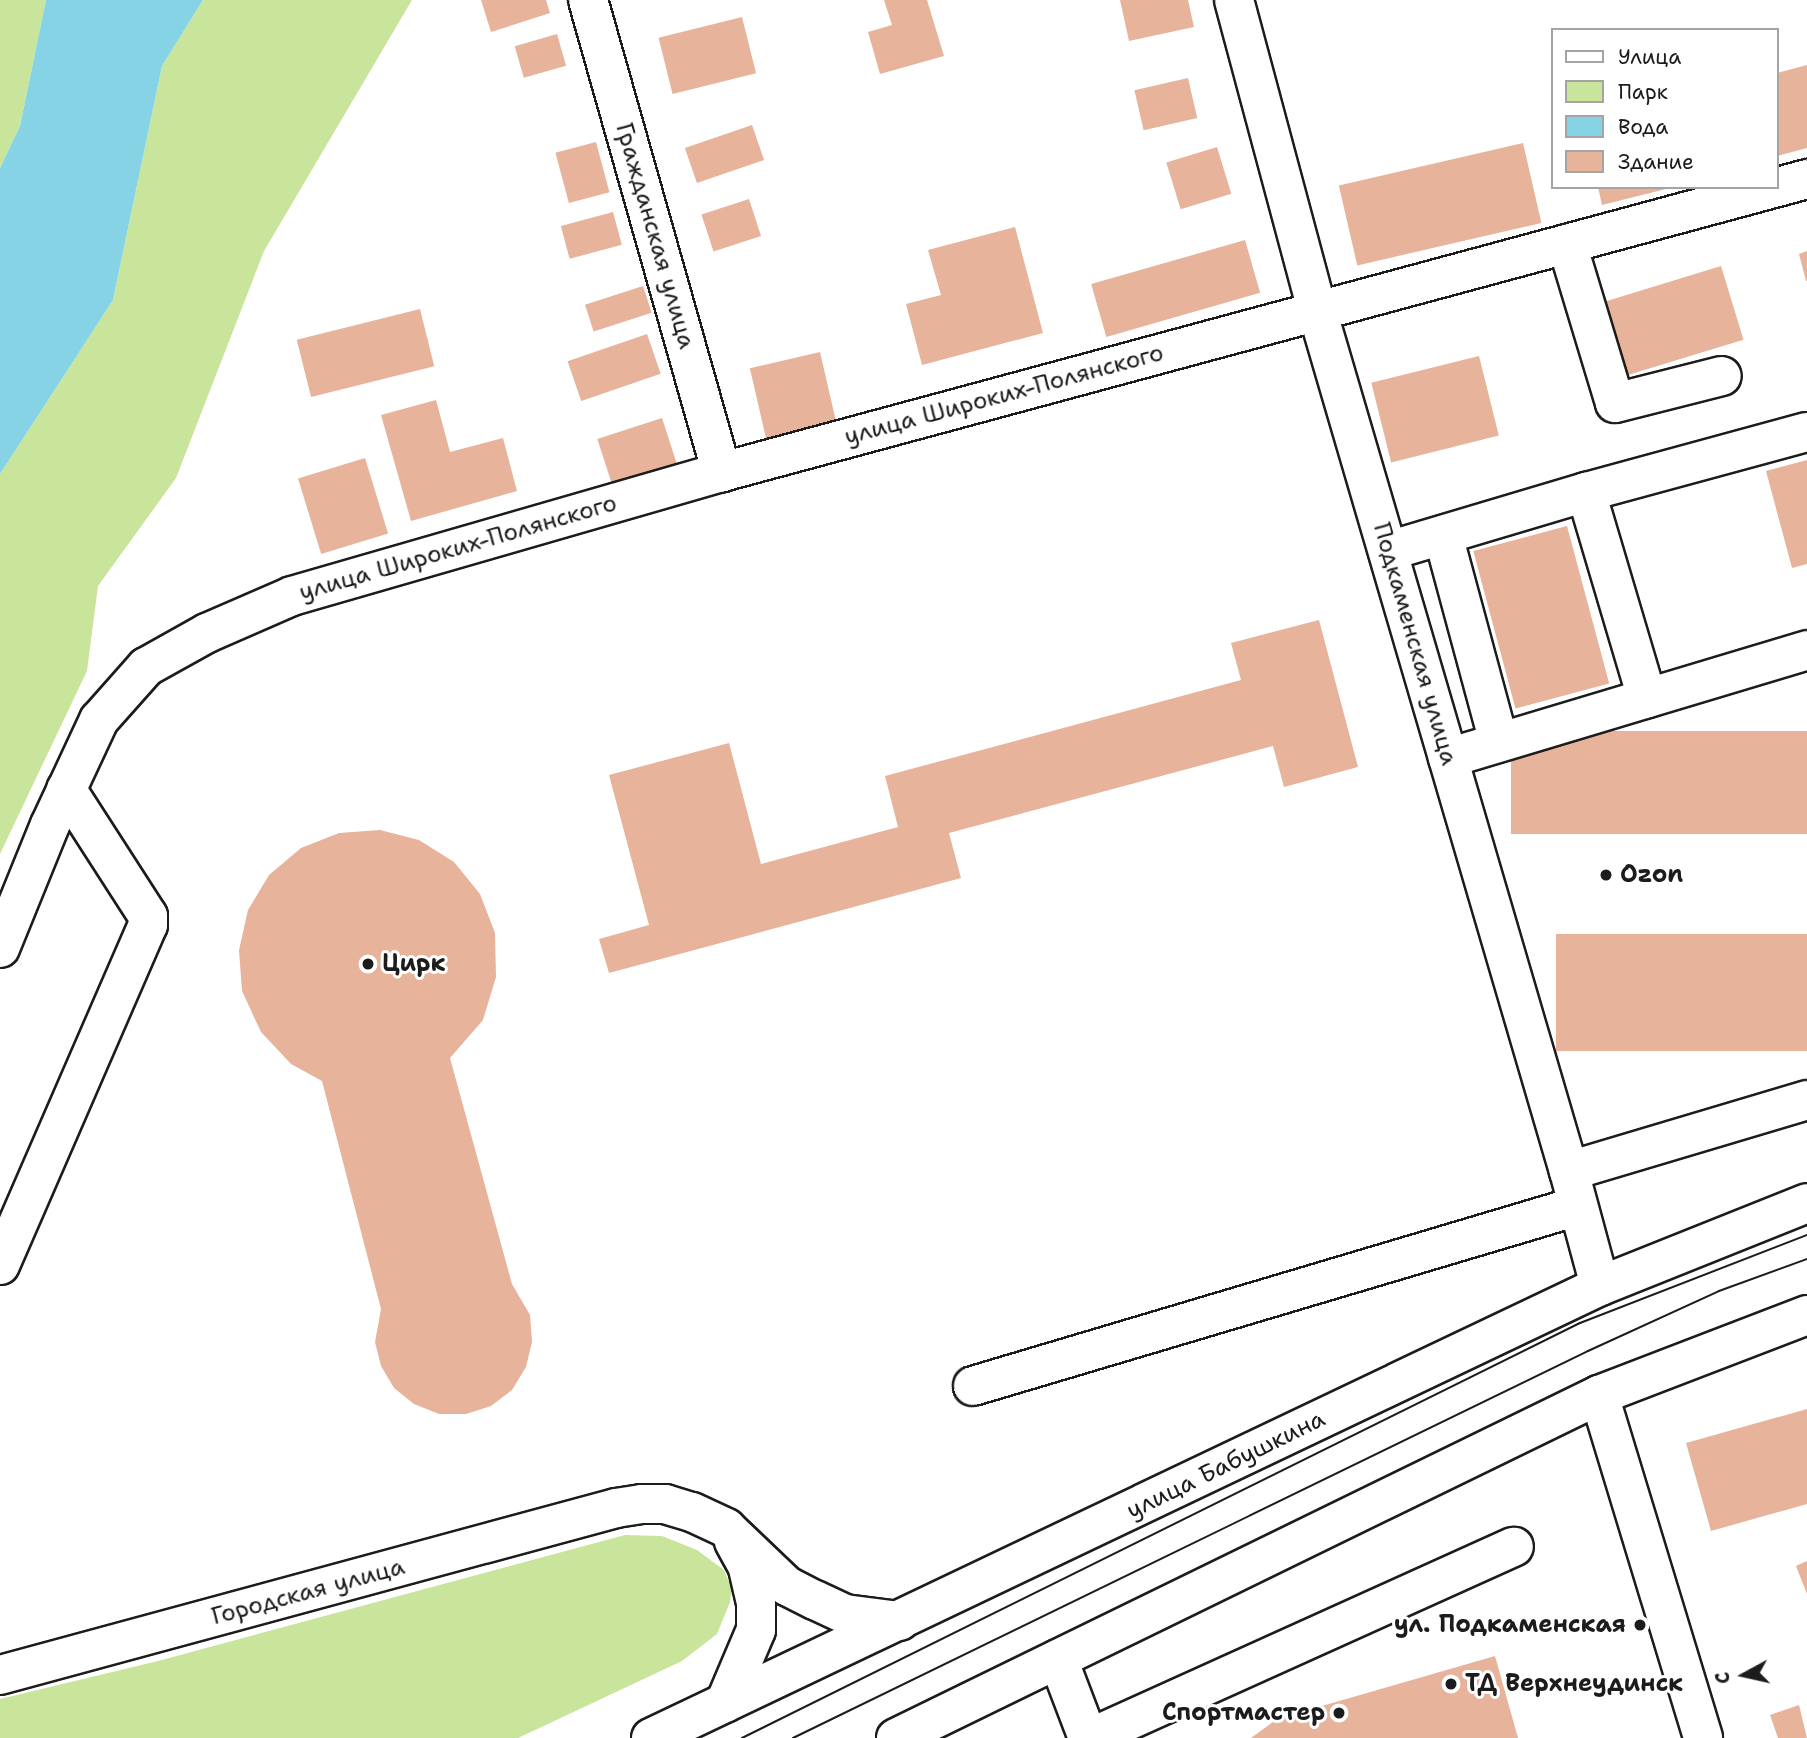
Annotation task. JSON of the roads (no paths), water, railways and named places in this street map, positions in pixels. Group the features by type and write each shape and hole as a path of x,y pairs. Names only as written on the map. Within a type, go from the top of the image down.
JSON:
{"street":[{"name":"Гражданская улица","path":"588,0 722,472"},
{"name":"Подкаменская улица","path":"1234,0 1317,310 1600,1286"},
{"name":"улица Широких-Полянского","path":"1779,187 1807,179"},
{"name":"улица Широких-Полянского","path":"0,948 66,789 99,720 146,667 207,633 292,596 722,472 1770,189"},
{"path":"1567,244 1615,403 1722,376"},
{"path":"1388,551 1586,492 1807,432"},
{"path":"1586,492 1647,698"},
{"path":"1443,535 1499,742"},
{"path":"1448,758 1807,650"},
{"path":"0,1265 148,925 148,916 66,789"},
{"path":"973,1387 1573,1189 1807,1100"},
{"name":"улица Бабушкина","path":"651,1738 1600,1286 1807,1203"},
{"path":"896,1738 1599,1395 1807,1315"},
{"path":"1599,1395 1703,1738"},
{"name":"Городская улица","path":"0,1675 616,1508 666,1504 692,1512 726,1528 787,1586 845,1614 900,1621"},
{"path":"725,1703 756,1630 756,1602 748,1567 726,1528"},
{"path":"1058,1660 1089,1738 1514,1547"}],"water":[{"path":"46,0 203,0 162,66 113,300 0,474 0,168 20,126"}],"tram line":[{"path":"742,1738 1580,1323 1807,1235"},
{"path":"793,1738 1588,1351 1719,1291 1807,1259"}],"place":[{"name":"Ozon","path":"1606,875"},
{"name":"Цирк","path":"368,964"},
{"name":"ул. Подкаменская","path":"1640,1625"},
{"name":"ТД Верхнеудинск","path":"1451,1684"},
{"name":"Спортмастер","path":"1339,1713"}]}
